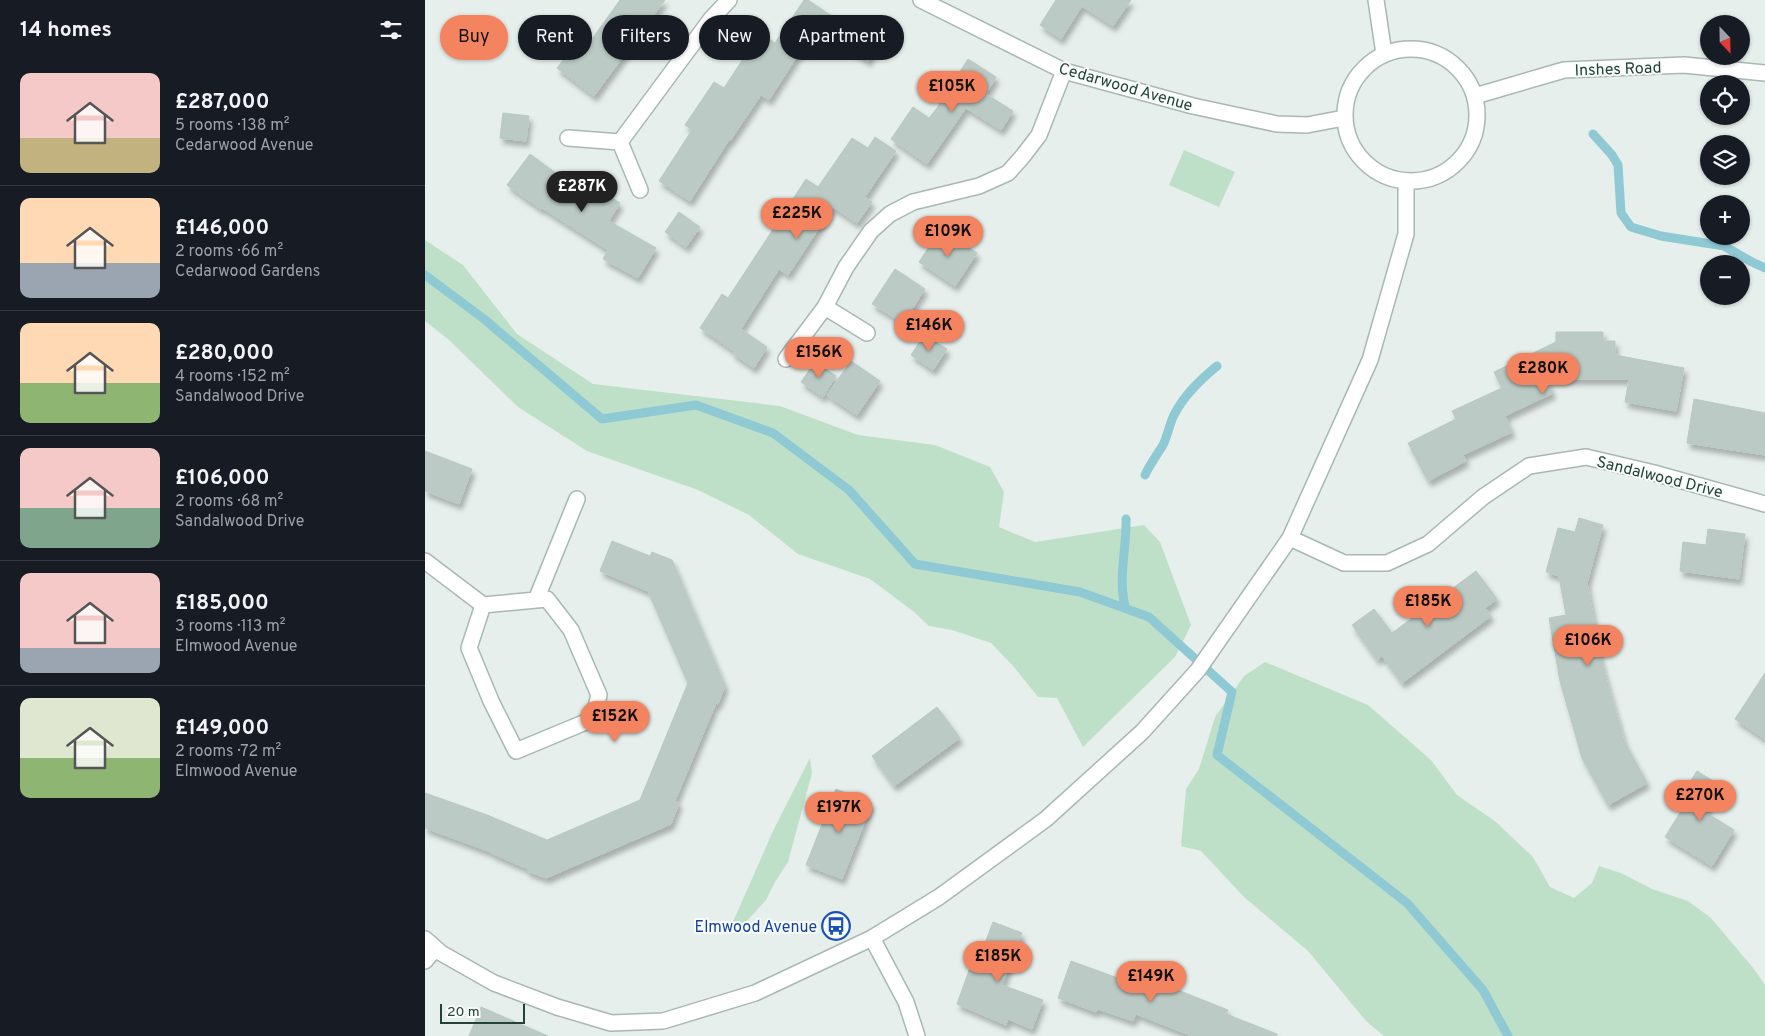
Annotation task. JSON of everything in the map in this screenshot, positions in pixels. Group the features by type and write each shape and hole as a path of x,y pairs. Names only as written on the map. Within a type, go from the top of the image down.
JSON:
{"street":[{"path":"620,142 711,19 729,0"},
{"name":"Cedarwood Avenue","path":"921,0 1063,71 1193,106 1277,124 1307,125 1344,118"},
{"path":"1377,0 1384,54"},
{"path":"1406,48 1428,51 1449,60 1465,76 1475,96 1478,117 1473,138 1463,157 1447,171 1427,179 1406,181 1387,177 1370,168 1357,154 1348,137 1344,118 1346,98 1355,80 1367,64 1384,54 1406,48"},
{"name":"Inshes Road","path":"1475,96 1564,70 1684,65 1765,73"},
{"path":"786,359 825,307 846,268 871,231 890,214 913,202 979,186 1008,174 1039,135 1063,71"},
{"path":"568,138 620,142"},
{"path":"620,142 640,190"},
{"path":"425,962 430,944 494,983 557,1007 611,1023 663,1021 755,993 872,938 939,897 1046,819 1142,732 1198,670 1290,538 1370,360 1406,234 1406,181"},
{"path":"825,307 867,332"},
{"name":"Sandalwood Drive","path":"1290,538 1344,563 1387,563 1428,544 1483,496 1529,466 1586,457 1654,472 1765,504"},
{"path":"536,600 577,499"},
{"path":"425,561 483,605 547,599 571,630 599,695 593,719 516,751 491,701 469,648 483,605"},
{"path":"872,938 906,1002 917,1036"}],"green space":[{"path":"1184,150 1235,172 1219,207 1169,185"},
{"path":"425,240 463,265 517,334 593,384 780,406 858,435 935,445 990,467 1004,492 999,527 1035,542 1144,525 1160,542 1191,625 1175,657 1083,747 1057,698 1038,697 1014,667 991,643 952,630 929,626 914,612 870,579 798,554 749,515 698,490 587,451 518,407 449,340 425,321"},
{"path":"1265,662 1368,705 1431,760 1457,795 1496,822 1533,857 1550,887 1574,898 1592,883 1599,866 1621,873 1652,889 1688,901 1711,918 1765,985 1765,1036 1384,1036 1366,1021 1308,951 1244,897 1201,851 1181,846 1186,789 1199,769 1215,717 1244,676"},
{"path":"810,758 812,773 788,862 766,900 735,934 732,924 773,831"}],"building":[{"path":"620,0 665,0 654,15 609,15"},
{"path":"804,0 808,0 830,15 794,15"},
{"path":"1056,0 1131,0 1113,26 1082,6 1061,39 1040,25"},
{"path":"602,25 602,60 621,60 594,96 557,68 563,60 592,60 592,39"},
{"path":"780,36 780,60 795,60 769,100 761,95 729,140 690,201 659,181 692,130 685,125 714,82 724,88 742,60 770,60 770,40 775,43"},
{"path":"968,59 996,77 986,94 1013,111 1001,130 966,108 927,164 891,139 913,107 929,118"},
{"path":"503,113 529,116 526,141 500,138"},
{"path":"875,137 896,151 865,197 872,202 857,223 833,207 788,275 779,269 741,329 767,347 754,368 732,353 734,351 700,328 722,294 728,298 806,179 818,187 852,138 868,148"},
{"path":"530,154 571,184 576,176 620,203 609,221 656,248 638,278 603,259 608,250 541,209 507,185"},
{"path":"679,212 700,227 686,247 665,232"},
{"path":"941,229 977,253 955,286 919,262"},
{"path":"895,269 925,289 903,323 872,304"},
{"path":"1556,332 1603,332 1603,341 1615,341 1615,355 1684,368 1676,411 1625,402 1629,379 1546,379 1553,393 1505,416 1512,432 1463,455 1466,461 1428,481 1408,443 1456,419 1452,411 1502,388 1494,372 1556,342"},
{"path":"924,335 947,349 933,370 911,355"},
{"path":"851,361 880,381 857,415 827,395"},
{"path":"815,362 836,376 823,397 801,382"},
{"path":"1694,399 1765,413 1765,455 1687,443"},
{"path":"425,451 472,469 459,504 425,491"},
{"path":"1579,518 1603,525 1587,583 1601,661 1624,741 1647,783 1608,805 1582,758 1560,681 1549,618 1566,615 1559,576 1546,572 1558,528 1575,532"},
{"path":"1708,529 1745,534 1739,579 1680,571 1683,542 1706,545"},
{"path":"612,541 650,556 652,552 672,560 725,686 675,801 679,803 671,824 546,878 527,871 528,869 491,852 425,828 425,793 487,815 547,840 640,800 688,683 648,591 600,571"},
{"path":"1476,571 1497,599 1485,608 1491,616 1402,683 1382,656 1377,660 1352,625 1374,609 1392,633"},
{"path":"1765,673 1765,739 1735,719"},
{"path":"937,707 960,738 894,786 872,756"},
{"path":"1697,771 1721,786 1705,812 1734,830 1712,866 1665,837 1684,806 1677,802"},
{"path":"836,789 872,803 842,879 806,865"},
{"path":"993,922 1022,933 1002,985 1043,1000 1032,1029 1008,1019 1006,1025 957,1004 971,965 976,967"},
{"path":"1071,961 1123,980 1127,970 1228,1010 1226,1014 1277,1034 1277,1036 1192,1036 1136,1014 1133,1021 1098,1009 1096,1012 1058,998"},
{"path":"481,1007 548,1036 469,1036"}],"waterway":[{"path":"1593,134 1612,155 1618,165 1621,213 1631,227 1661,236 1724,246 1765,268"},
{"path":"425,275 484,319 602,419 696,405 773,433 849,490 915,564 1080,592 1149,617 1232,692 1217,755 1407,903 1483,990 1508,1036"},
{"path":"1145,475 1163,445 1178,408 1199,382 1217,366"},
{"path":"1126,519 1122,587 1126,609"}],"place":[{"name":"Elmwood Avenue","path":"836,926"}]}
